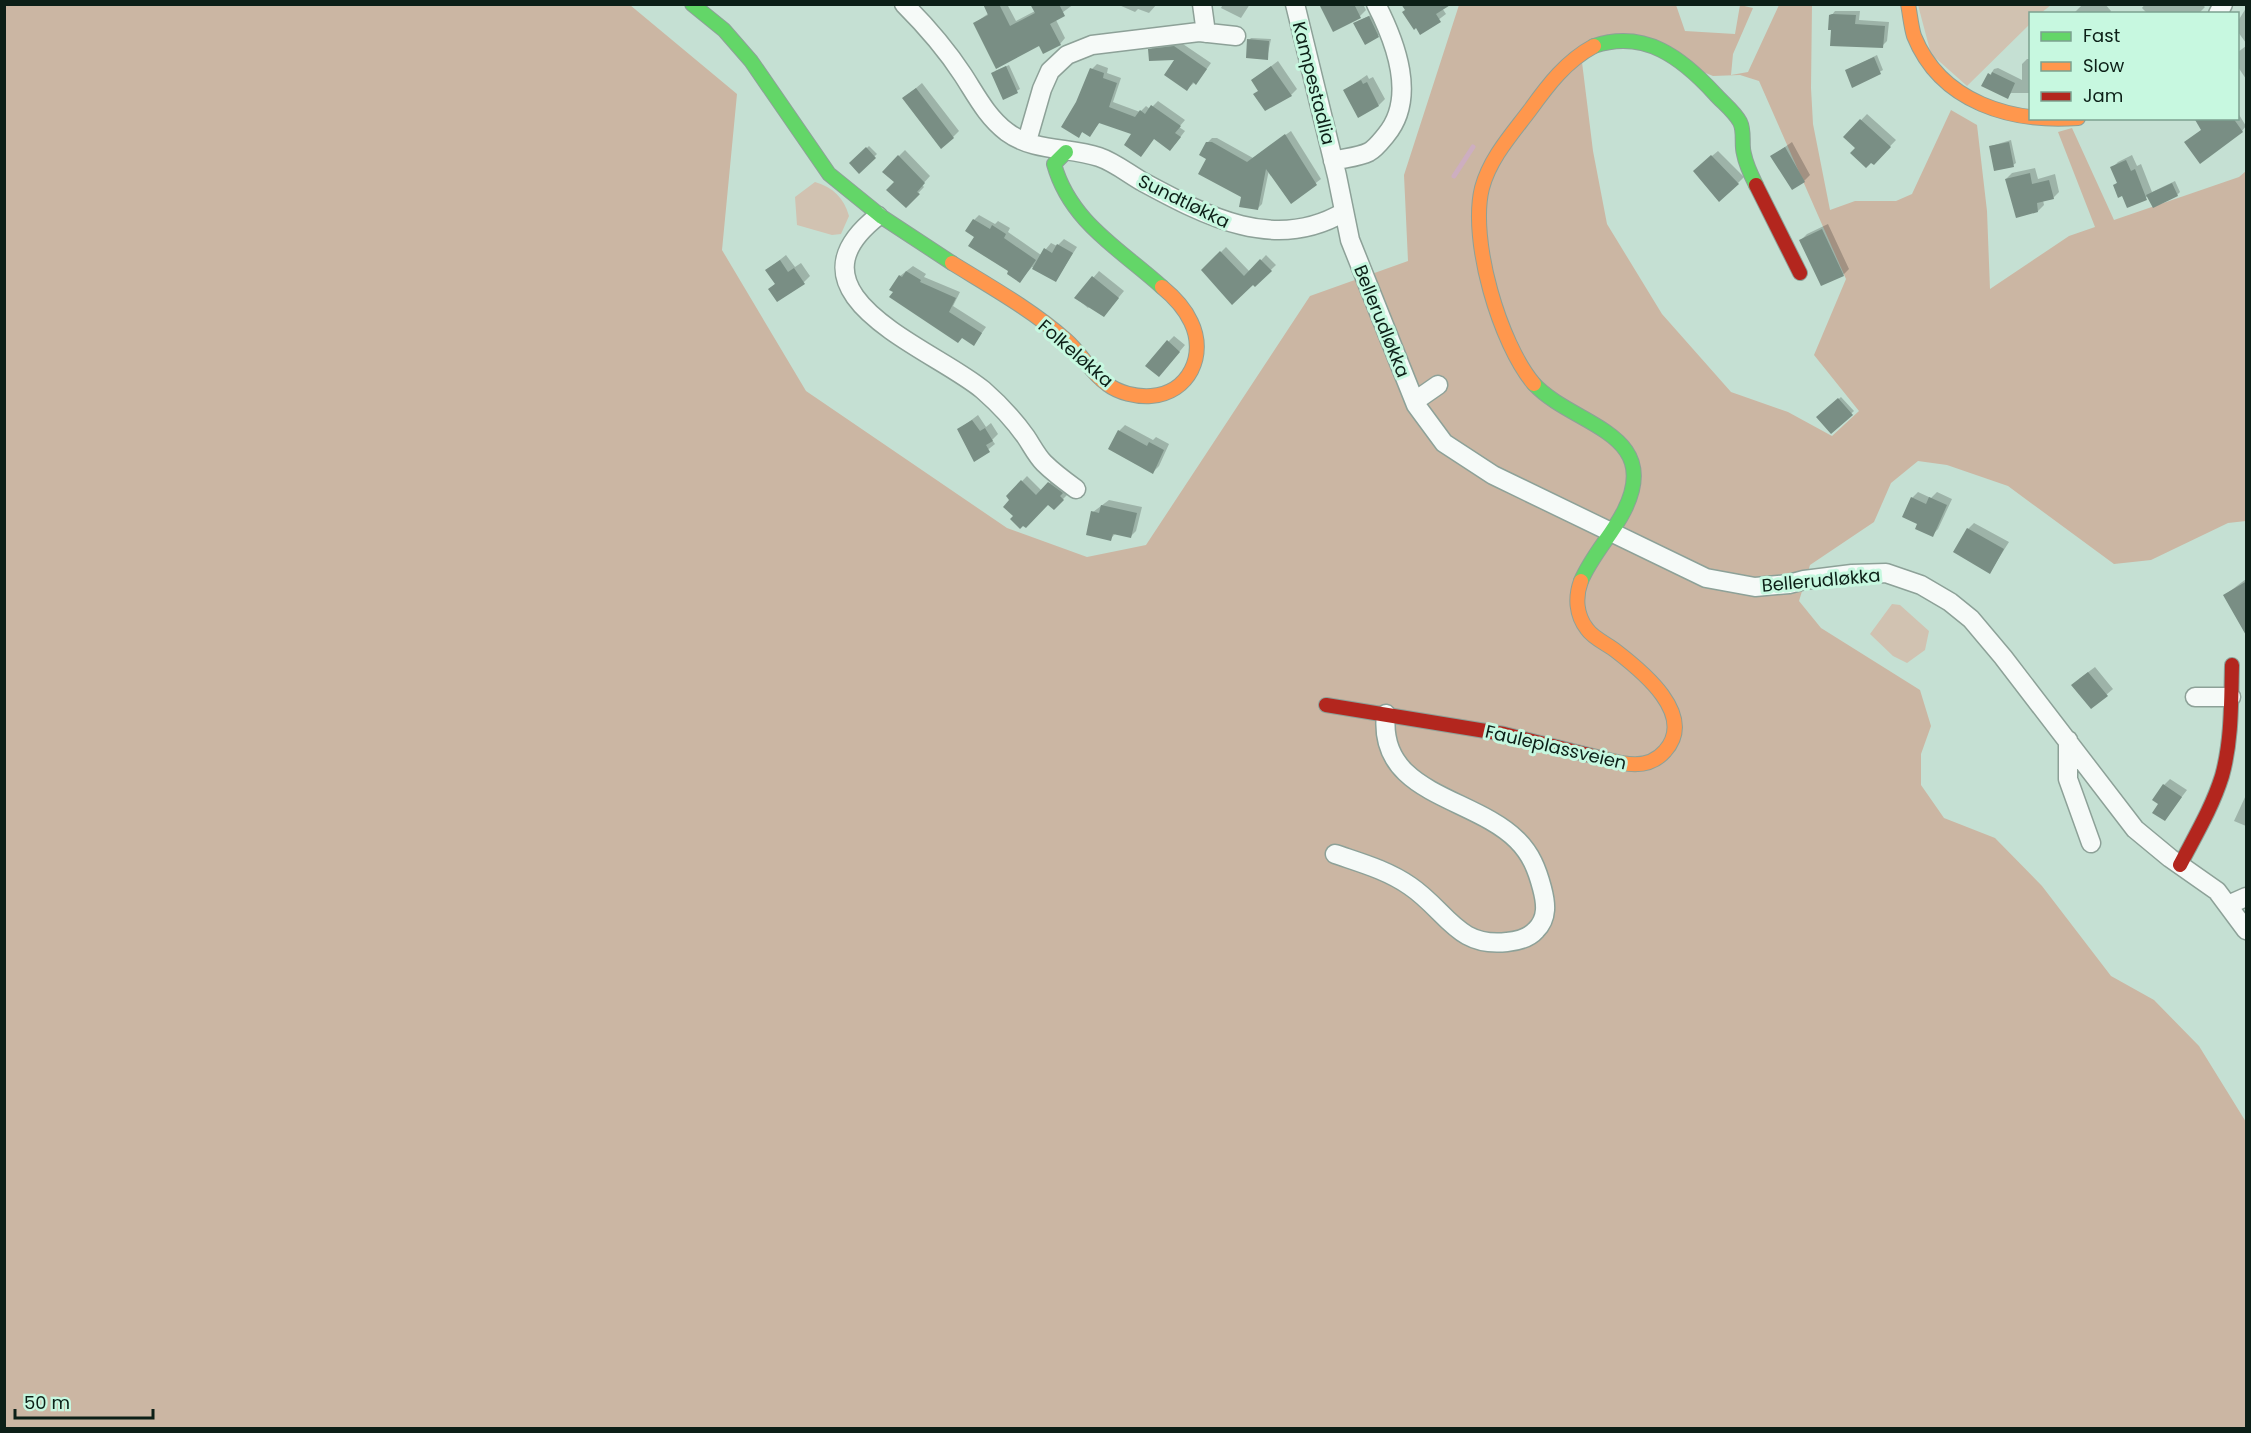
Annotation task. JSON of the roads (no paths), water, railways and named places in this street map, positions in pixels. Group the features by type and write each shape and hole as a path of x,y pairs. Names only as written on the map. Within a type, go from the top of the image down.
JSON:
{"street":[{"name":"Folkeløkka","path":"692,4 732,38 759,70 827,172 878,216 1051,328 1079,353 1109,386 1132,395 1157,397 1178,388 1192,373 1199,353 1197,334 1180,306 1152,277 1089,226 1066,198 1054,164 1066,152"},
{"name":"Sundtløkka","path":"904,4 943,46 977,100 1008,133 1066,152 1100,158 1222,222 1246,229 1287,231 1317,226 1344,212"},
{"path":"1202,4 1206,33"},
{"name":"Kampestadlia","path":"1294,4 1334,161 1350,240"},
{"name":"Kampestadlia","path":"1334,161 1370,152 1377,146 1395,124 1403,98 1399,63 1376,4"},
{"path":"1908,4 1912,30 1922,55 1937,76 1958,92 2000,115 2031,121 2067,120"},
{"path":"1027,141 1042,89 1050,71 1067,56 1092,45 1206,33 1236,36"},
{"name":"Fauleplassveien","path":"1326,705 1504,734 1627,765 1645,764 1661,756 1670,745 1675,731 1675,717 1670,703 1653,684 1587,630 1576,612 1577,587 1611,532 1634,488 1633,460 1618,438 1557,404 1539,389 1513,351 1478,228 1482,189 1498,154 1562,67 1585,50 1610,42 1639,41 1670,52 1696,73 1740,123 1743,156 1775,227 1800,273"},
{"path":"878,216 852,241 846,259 848,287 856,302 872,316 977,385 998,404 1043,462 1076,489"},
{"name":"Bellerudløkka","path":"1350,240 1414,401 1444,442 1459,454 1492,475 1706,578 1730,584 1774,585 1826,577 1886,573 1921,585 1950,602 1971,619 2068,740 2135,829 2217,891 2247,930"},
{"name":"Bellerudløkka","path":"1414,401 1438,385"},
{"path":"2180,865 2205,819 2225,764 2232,665"},
{"path":"2195,697 2231,697"},
{"path":"1335,854 1373,866 1410,885 1434,904 1463,934 1479,942 1493,943 1522,939 1533,933 1543,920 1545,898 1536,868 1526,850 1511,835 1488,819 1421,786 1407,775 1396,762 1388,746 1386,714"},
{"path":"2068,740 2068,779 2091,843"},
{"path":"2228,905 2247,897"}],"waterway":[{"path":"1454,176 1473,147"}]}
